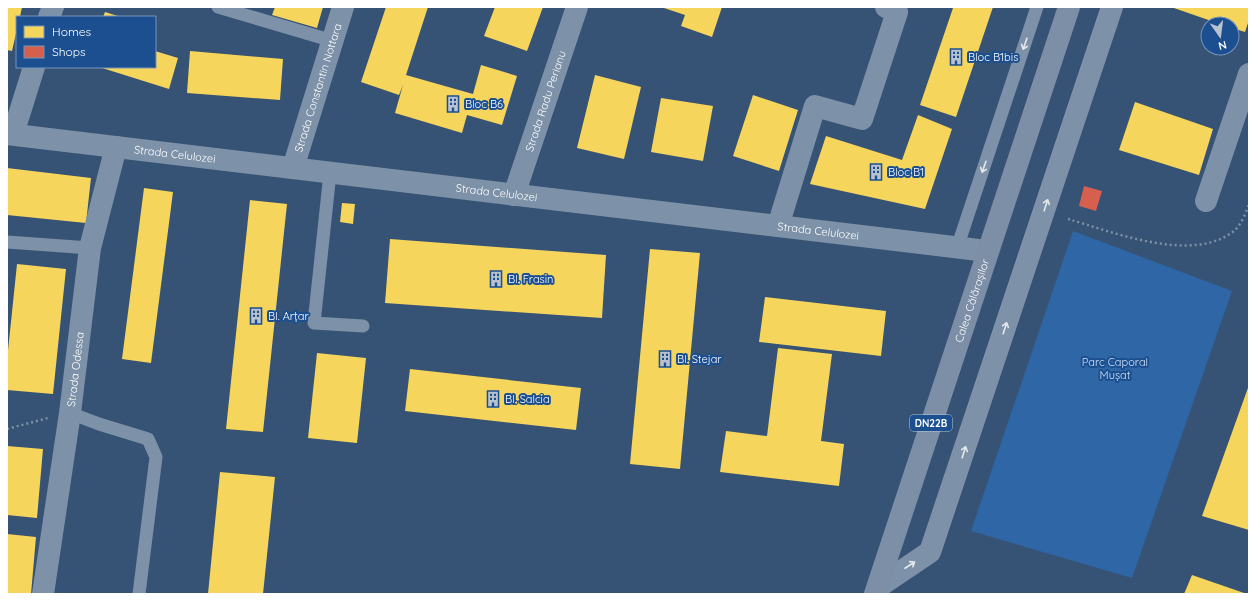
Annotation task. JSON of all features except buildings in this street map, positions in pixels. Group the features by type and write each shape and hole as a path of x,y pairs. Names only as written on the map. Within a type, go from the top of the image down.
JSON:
{"main road":[{"name":"Calea Călărașilor","path":"876,590 1069,7"}],"street":[{"name":"Strada Constantin Nottara","path":"293,168 343,7"},
{"name":"Strada Radu Perianu","path":"514,194 577,7"},
{"path":"778,226 815,106 862,119 897,12 886,7"},
{"path":"876,590 930,552 1112,7"},
{"path":"10,134 34,68"},
{"path":"1206,201 1249,74"},
{"name":"Strada Celulozei","path":"10,134 987,251"},
{"name":"Strada Odessa","path":"43,594 70,413 90,248 116,147"}],"lane":[{"path":"218,7 332,41"},
{"path":"957,248 1037,7"},
{"path":"330,173 314,323 363,326"},
{"path":"7,242 90,248"},
{"path":"70,413 99,424 148,438 156,457 139,594"}],"path":[{"path":"1068,219 1140,240 1191,245 1221,239 1235,230 1245,216 1249,204"},
{"path":"7,429 70,413"}],"green space":[{"name":"Parc Caporal Mușat","path":"1073,231 1232,291 1132,578 971,531"}],"place":[{"name":"Bloc B1bis","path":"956,57"},
{"name":"Bloc B6","path":"453,104"},
{"name":"Bloc B1","path":"876,172"},
{"name":"Bl. Frasin","path":"496,279"},
{"name":"Bl. Arțar","path":"256,316"},
{"name":"Bl. Stejar","path":"665,359"},
{"name":"Bl. Salcia","path":"493,399"}]}
